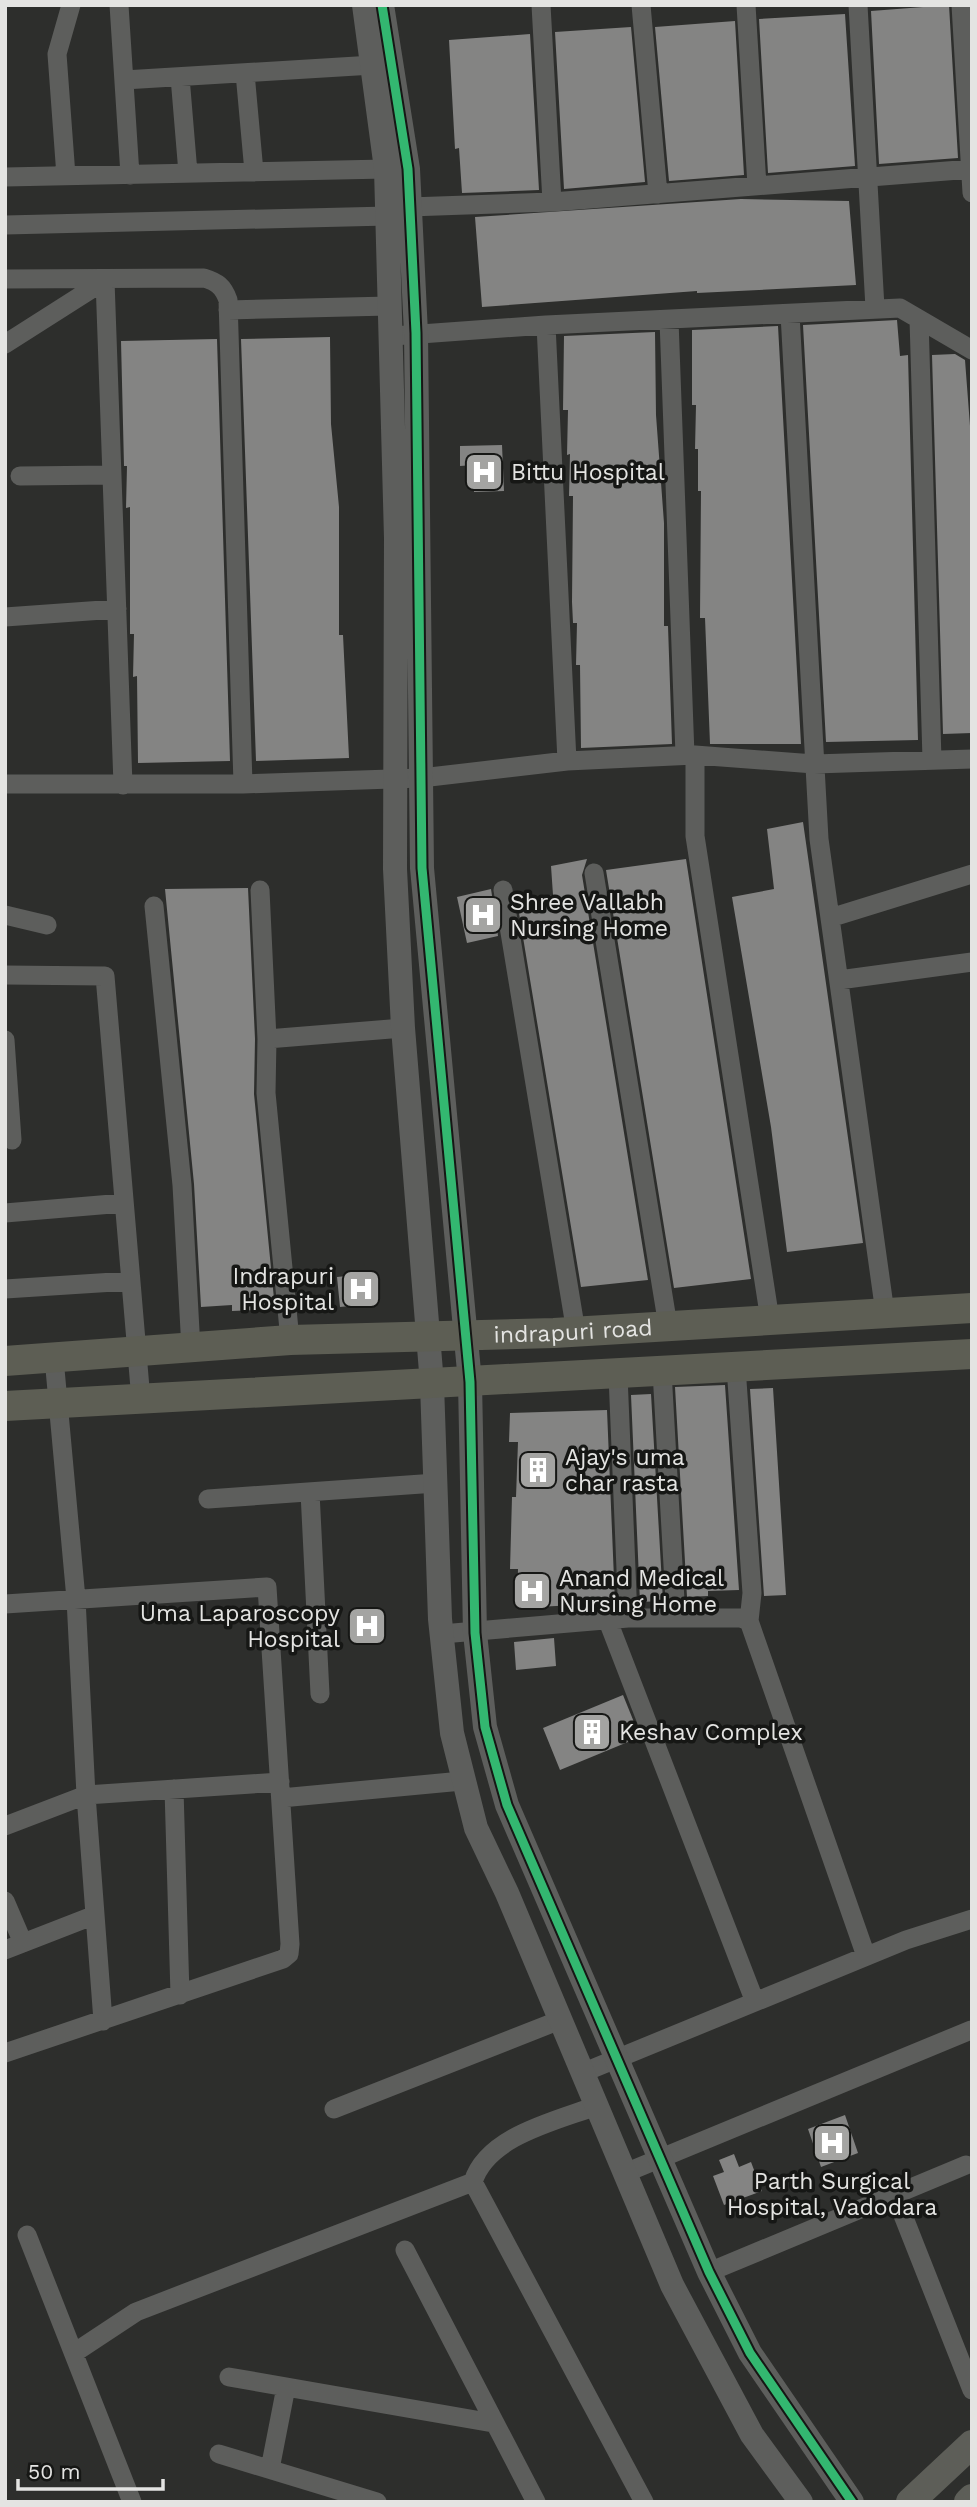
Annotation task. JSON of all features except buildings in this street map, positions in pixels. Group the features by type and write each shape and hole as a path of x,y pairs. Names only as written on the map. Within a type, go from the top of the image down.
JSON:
{"main road":[{"name":"indrapuri road","path":"5,1361 290,1340 576,1332 972,1308"},
{"name":"indrapuri road","path":"5,1406 972,1354"},
{"path":"910,2502 972,2444"}],"street":[{"path":"66,176 57,54 71,5"},
{"path":"119,5 130,174"},
{"path":"364,5 386,169 398,212 405,334 409,779 424,894 467,1333 475,1633 485,1727 492,1760 538,1878 709,2272 750,2353 852,2502"},
{"path":"382,5 408,169 398,212 389,306 405,334"},
{"path":"541,5 552,202"},
{"path":"641,5 658,194"},
{"path":"746,5 757,186"},
{"path":"858,5 875,308"},
{"path":"961,5 967,36 972,193"},
{"path":"124,80 373,65"},
{"path":"245,73 254,172"},
{"path":"180,77 188,173"},
{"path":"5,177 386,169"},
{"path":"5,225 398,212 971,169"},
{"path":"5,279 204,278 217,282 225,290 228,310 243,784"},
{"path":"5,344 105,280"},
{"path":"105,280 123,785"},
{"path":"228,310 389,306"},
{"path":"405,334 900,308 972,350"},
{"path":"790,314 819,839 885,1313"},
{"path":"919,319 932,760"},
{"path":"668,320 695,836 770,1320"},
{"path":"546,325 567,761"},
{"path":"20,476 112,475"},
{"path":"5,617 117,609"},
{"path":"5,784 243,784 409,779 567,761 690,755 814,764 972,759"},
{"path":"409,779 395,869 403,1028 429,1335 442,1634 452,1733 462,1781 476,1828 507,1893 672,2285 752,2435 801,2502"},
{"path":"594,873 667,1326"},
{"path":"830,918 972,874"},
{"path":"260,890 267,1039 266,1093 290,1340"},
{"path":"503,890 576,1332"},
{"path":"154,906 182,1185 191,1349"},
{"path":"5,915 47,925"},
{"path":"839,980 972,962"},
{"path":"5,975 104,976 141,1400"},
{"path":"267,1039 403,1028"},
{"path":"5,1040 12,1140"},
{"path":"5,1213 124,1203"},
{"path":"5,1289 130,1281"},
{"path":"54,1358 76,1600 86,1795 103,2021"},
{"path":"736,1367 752,1593 749,1621 866,1956"},
{"path":"662,1371 676,1618"},
{"path":"618,1375 618,1619 755,2002"},
{"path":"208,1499 436,1483"},
{"path":"310,1492 320,1694"},
{"path":"5,1604 267,1587 289,1954 283,1959 180,1995 5,2053"},
{"path":"442,1634 618,1619 741,1618 749,1621"},
{"path":"5,1826 86,1795 174,1789 280,1790 462,1781"},
{"path":"174,1789 180,1995"},
{"path":"507,1893 538,1878"},
{"path":"5,1901 14,1947 95,1915"},
{"path":"582,2073 866,1956 972,1919"},
{"path":"334,2109 560,2020"},
{"path":"625,2173 971,2030"},
{"path":"596,2106 540,2127 486,2156 478,2167 473,2182 644,2502"},
{"path":"709,2272 966,2165"},
{"path":"74,2353 136,2312 473,2182"},
{"path":"895,2195 972,2390"},
{"path":"27,2235 132,2502"},
{"path":"405,2250 536,2502"},
{"path":"229,2377 493,2423"},
{"path":"270,2469 286,2387"},
{"path":"219,2454 377,2502"}],"cycle path":[{"path":"382,5 408,169 416,333 422,868 470,1382 475,1633 485,1727 507,1805 709,2272 750,2353 852,2502"}],"place":[{"name":"Bittu Hospital","path":"484,472"},
{"name":"Shree Vallabh Nursing Home","path":"483,915"},
{"name":"Indrapuri Hospital","path":"361,1289"},
{"name":"Ajay's uma char rasta","path":"538,1470"},
{"name":"Anand Medical Nursing Home","path":"532,1591"},
{"name":"Uma Laparoscopy Hospital","path":"367,1626"},
{"name":"Keshav Complex","path":"592,1732"},
{"name":"Parth Surgical Hospital, Vadodara","path":"832,2143"}]}
